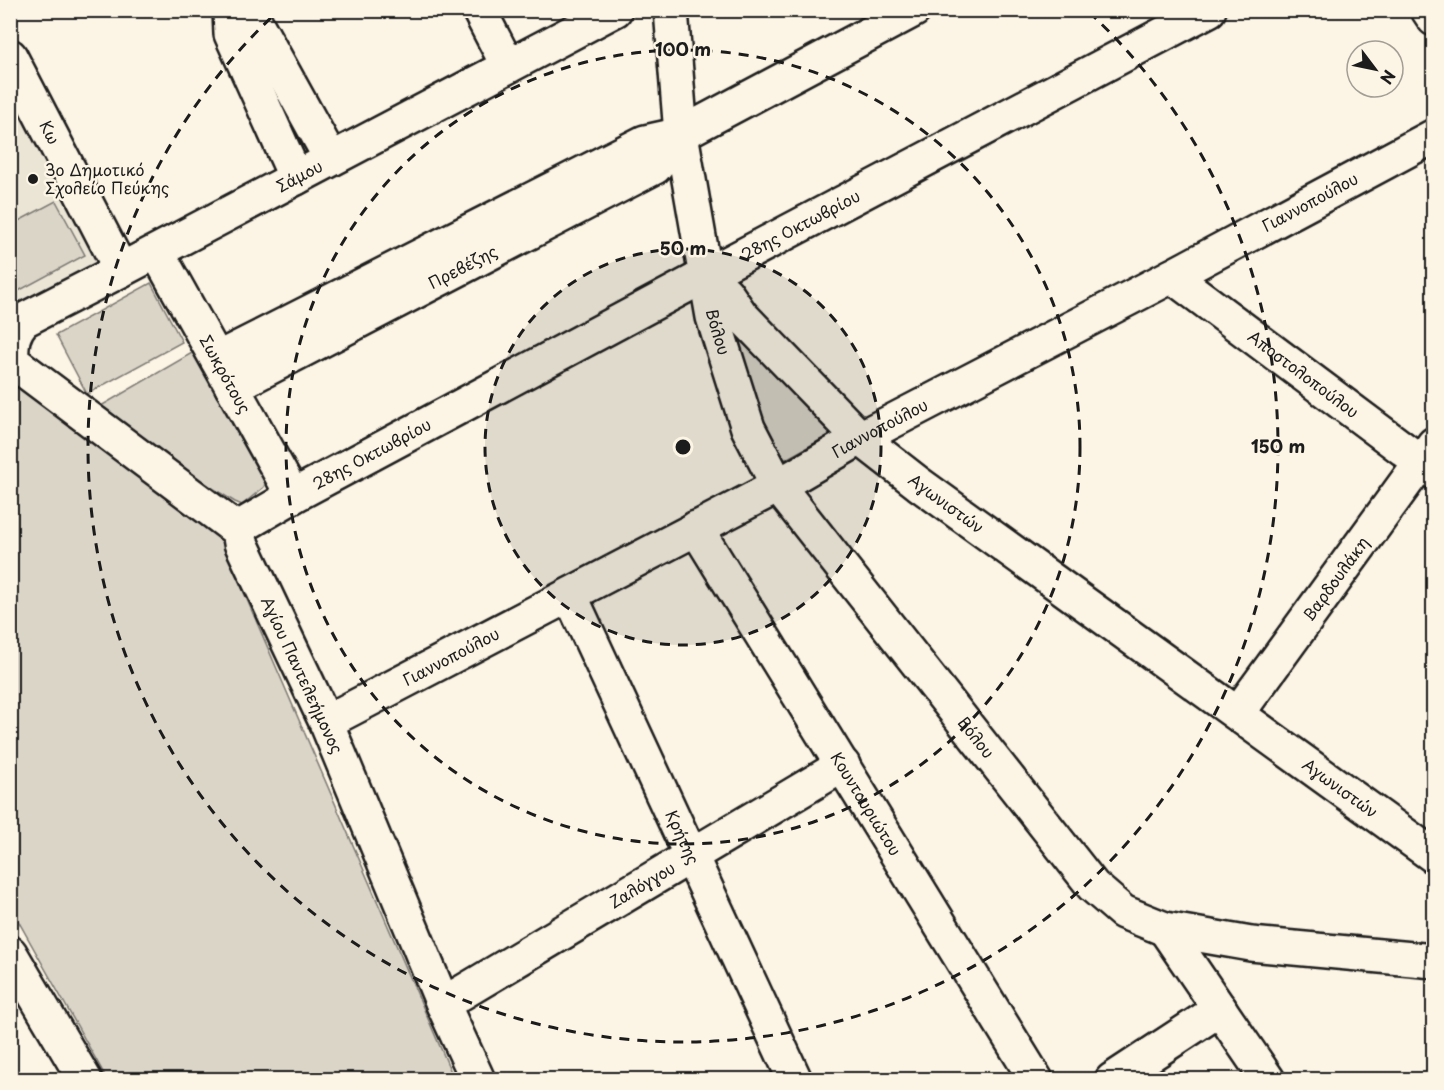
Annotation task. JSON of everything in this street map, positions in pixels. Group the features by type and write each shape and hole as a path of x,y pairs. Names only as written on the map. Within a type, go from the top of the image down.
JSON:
{"street":[{"path":"230,10 231,34 296,178"},
{"path":"237,10 256,23 331,159"},
{"path":"479,10 508,66"},
{"name":"Σάμου","path":"11,352 16,328 24,320 615,10"},
{"path":"671,10 681,134 706,275"},
{"name":"Πρεβέζης","path":"216,359 645,142 681,134 914,10"},
{"name":"28ης Οκτωβρίου","path":"239,531 247,523 293,496 1209,10"},
{"path":"1428,10 1434,19"},
{"name":"Κω","path":"10,56 121,270"},
{"name":"Πρεβέζης","path":"232,387 655,167 681,134"},
{"name":"Γιαννοπούλου","path":"326,722 778,486 860,438 1172,276 1434,136"},
{"name":"Σωκρότους","path":"157,252 293,496"},
{"name":"Αγωνιστών","path":"706,275 726,293 741,315 860,438 1028,564 1434,856"},
{"name":"Βόλου","path":"706,275 713,316 748,428 778,486 1093,886 1123,912 1165,929 1251,944 1434,961"},
{"name":"Αποστολοπούλου","path":"1172,276 1429,460"},
{"path":"11,352 239,531"},
{"name":"Βαρδουλάκη","path":"1238,713 1429,460"},
{"name":"Κουντουριώτου","path":"696,528 1036,1080"},
{"name":"Αγίου Παντελεήμονος","path":"239,531 241,543 326,722 442,1004 478,1080"},
{"name":"Κρήτης","path":"570,594 795,1080"},
{"name":"Ζαλόγγου","path":"442,1004 843,765"},
{"path":"1165,929 1268,1080"},
{"path":"10,953 85,1080"},
{"path":"1112,1080 1220,1009"}],"shaded area":[{"name":"3ο Δημοτικό Σχολείο Πεύκης","path":"10,96 99,262 11,309 10,309"},
{"path":"56,201 85,255 11,295 11,225"},
{"path":"151,283 182,342 87,394 56,335"},
{"path":"740,325 795,395 831,434 777,464 723,331"},
{"path":"197,350 266,480 264,487 242,505 100,418 94,410"},
{"path":"10,379 220,537 454,1079 107,1079 11,908"}],"place":[{"name":"3ο Δημοτικό Σχολείο Πεύκης","path":"33,179"}]}
